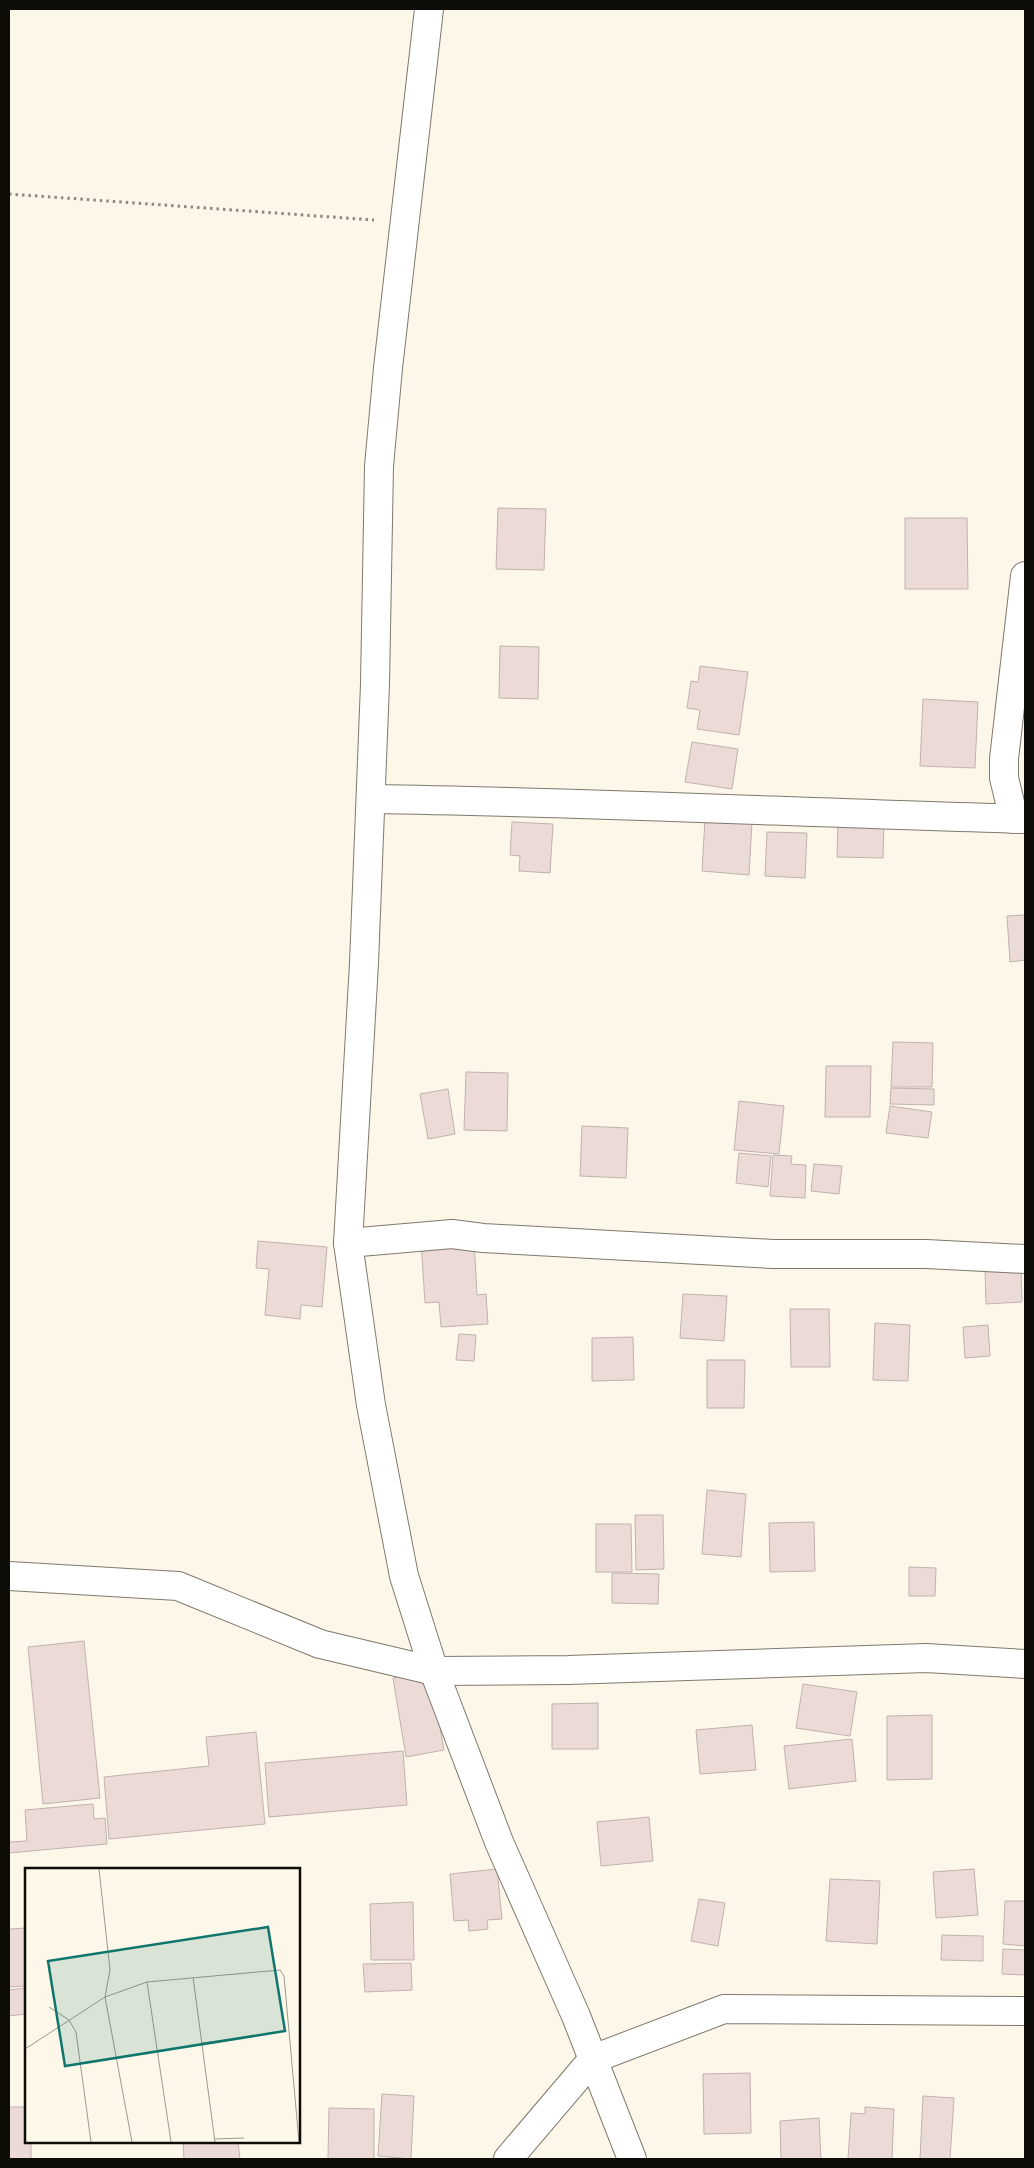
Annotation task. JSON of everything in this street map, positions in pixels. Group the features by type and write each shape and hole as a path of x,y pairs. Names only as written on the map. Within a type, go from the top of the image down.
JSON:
{"street":[{"path":"429,9 404,222 380,466 370,800 359,1074 348,1243 371,1405 404,1576 434,1671 499,1842 594,2058 632,2159"},
{"path":"370,800 532,802 762,812 1019,819 1004,778 1004,760 1025,576"},
{"path":"348,1243 452,1234 483,1238 773,1254 926,1254 1025,1259"},
{"path":"9,1576 178,1586 320,1644 434,1671 578,1670 926,1658 1025,1664"},
{"path":"508,2159 594,2058 724,2009 1025,2011"}],"path":[{"path":"9,194 404,222"}],"building":[{"path":"498,508 546,509 544,570 496,569"},
{"path":"905,518 967,518 968,589 905,589"},
{"path":"500,646 539,647 538,699 499,698"},
{"path":"700,666 748,672 739,735 697,729 700,710 687,708 691,681 698,682"},
{"path":"923,699 978,702 975,768 920,766"},
{"path":"692,742 738,749 732,789 685,782"},
{"path":"705,819 752,822 749,875 702,871"},
{"path":"838,820 884,821 883,858 837,857"},
{"path":"512,822 553,824 550,873 519,871 520,856 510,855"},
{"path":"767,832 807,833 805,878 765,876"},
{"path":"1025,915 1025,960 1010,962 1007,916"},
{"path":"893,1042 933,1043 932,1087 891,1087"},
{"path":"826,1066 871,1066 870,1117 825,1117"},
{"path":"466,1072 508,1073 507,1131 464,1130"},
{"path":"891,1088 934,1089 934,1105 890,1104"},
{"path":"448,1089 455,1134 428,1139 420,1094"},
{"path":"739,1101 784,1106 779,1154 734,1150"},
{"path":"890,1106 932,1112 928,1138 886,1133"},
{"path":"582,1126 628,1128 626,1178 580,1176"},
{"path":"739,1153 771,1156 768,1187 736,1183"},
{"path":"773,1155 792,1156 791,1164 806,1165 805,1198 770,1196"},
{"path":"814,1164 842,1166 839,1194 811,1191"},
{"path":"474,1238 477,1295 486,1294 488,1324 441,1327 439,1302 425,1303 421,1241"},
{"path":"258,1241 327,1247 322,1307 301,1305 300,1319 265,1315 269,1269 256,1268"},
{"path":"1021,1267 1022,1302 986,1304 985,1268"},
{"path":"683,1294 727,1296 724,1341 680,1338"},
{"path":"790,1309 829,1309 830,1367 791,1367"},
{"path":"875,1323 910,1325 908,1381 873,1380"},
{"path":"988,1325 990,1356 965,1358 963,1327"},
{"path":"459,1334 476,1335 474,1361 456,1360"},
{"path":"633,1337 634,1380 592,1381 592,1338"},
{"path":"707,1360 745,1360 744,1408 707,1408"},
{"path":"707,1490 746,1494 741,1557 702,1554"},
{"path":"635,1515 663,1515 664,1569 636,1570"},
{"path":"814,1522 815,1571 770,1572 769,1523"},
{"path":"596,1524 631,1524 632,1572 596,1572"},
{"path":"909,1567 936,1568 935,1596 909,1596"},
{"path":"612,1573 659,1574 658,1604 612,1603"},
{"path":"84,1641 100,1798 43,1804 28,1647"},
{"path":"430,1671 444,1750 406,1757 393,1678"},
{"path":"803,1684 857,1692 850,1736 796,1728"},
{"path":"598,1703 598,1749 552,1749 552,1704"},
{"path":"932,1715 932,1779 887,1780 887,1716"},
{"path":"752,1725 756,1770 700,1774 696,1730"},
{"path":"256,1732 265,1824 109,1839 104,1777 209,1766 206,1737"},
{"path":"852,1739 856,1781 789,1789 784,1746"},
{"path":"403,1751 407,1805 269,1817 265,1763"},
{"path":"93,1804 94,1819 105,1818 107,1844 9,1853 9,1842 27,1841 25,1810"},
{"path":"649,1817 653,1861 601,1866 597,1822"},
{"path":"497,1869 502,1919 487,1920 488,1929 469,1931 468,1920 454,1921 450,1874"},
{"path":"974,1869 978,1915 936,1918 933,1872"},
{"path":"830,1879 880,1881 877,1944 826,1941"},
{"path":"699,1899 725,1903 718,1946 691,1941"},
{"path":"1005,1901 1025,1901 1025,1946 1003,1944"},
{"path":"413,1902 414,1960 371,1960 370,1904"},
{"path":"25,1928 25,1986 9,1987 9,1929"},
{"path":"942,1935 983,1936 983,1961 941,1960"},
{"path":"1003,1949 1025,1950 1025,1975 1002,1974"},
{"path":"411,1963 412,1990 365,1992 363,1964"},
{"path":"25,1988 25,2014 9,2016 9,1990"},
{"path":"750,2073 751,2133 704,2134 703,2074"},
{"path":"382,2094 414,2096 411,2159 378,2156"},
{"path":"923,2096 954,2098 950,2159 920,2159"},
{"path":"9,2107 25,2107 25,2143 31,2143 31,2159 9,2159"},
{"path":"865,2107 894,2109 892,2159 848,2159 851,2113 865,2114"},
{"path":"329,2108 374,2109 374,2159 328,2159"},
{"path":"819,2118 821,2159 781,2159 780,2121"},
{"path":"183,2143 238,2143 240,2159 184,2159"}]}
